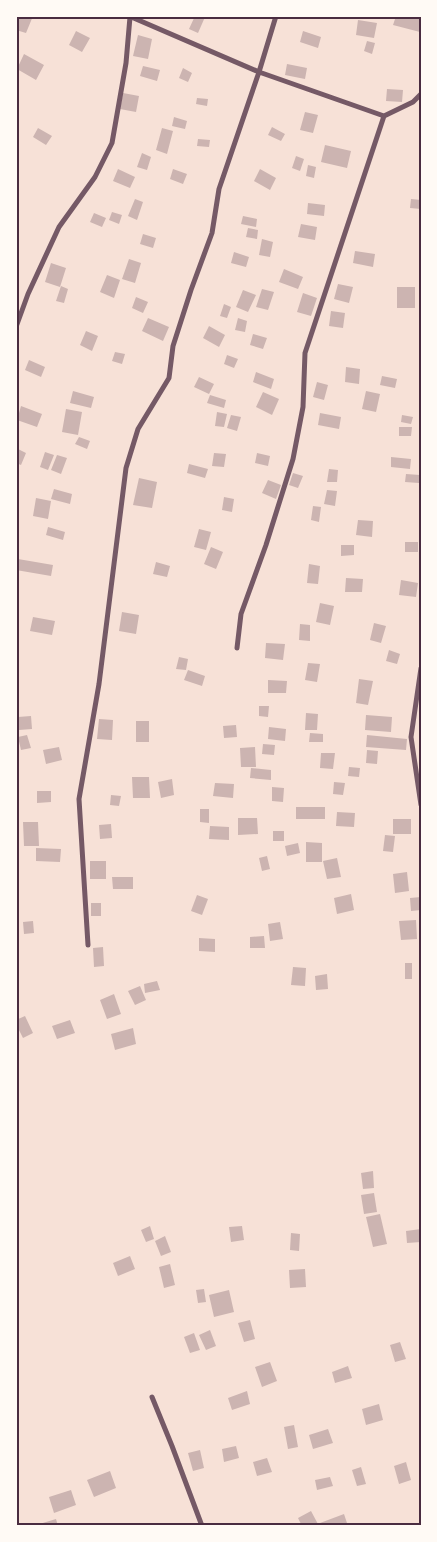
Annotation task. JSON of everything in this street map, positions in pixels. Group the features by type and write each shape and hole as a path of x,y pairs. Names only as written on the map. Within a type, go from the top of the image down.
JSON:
{"street":[{"path":"16,328 28,294 59,227 95,177 112,143 126,63 129,16 259,72 384,116 413,102 421,94"},
{"path":"88,945 79,799 99,684 126,468 138,429 169,378 173,346 212,234 219,189 276,16"},
{"path":"237,648 241,614 266,545 293,460 303,407 305,353 384,116"},
{"path":"421,668 411,737 421,805"},
{"path":"152,1397 202,1526"}],"building":[{"path":"20,16 33,16 26,33 16,30"},
{"path":"195,16 205,17 198,33 189,29"},
{"path":"396,16 421,18 420,32 393,25"},
{"path":"358,20 377,23 374,38 356,35"},
{"path":"76,31 90,38 82,52 69,45"},
{"path":"303,31 321,37 318,48 300,42"},
{"path":"138,35 152,39 148,59 133,56"},
{"path":"367,41 375,43 372,54 364,51"},
{"path":"24,54 44,65 36,80 17,69"},
{"path":"287,64 307,68 305,79 285,75"},
{"path":"143,66 160,70 157,81 140,76"},
{"path":"183,68 192,73 188,82 179,78"},
{"path":"387,89 403,90 402,102 386,101"},
{"path":"123,93 139,96 136,112 120,109"},
{"path":"197,98 208,99 207,106 196,104"},
{"path":"305,112 318,115 313,133 300,130"},
{"path":"174,117 187,121 185,129 172,126"},
{"path":"272,127 285,134 281,141 268,135"},
{"path":"38,128 52,136 46,145 33,137"},
{"path":"162,128 173,131 167,154 156,150"},
{"path":"198,139 210,140 209,147 197,146"},
{"path":"325,145 351,151 347,168 321,162"},
{"path":"142,153 151,157 147,170 137,167"},
{"path":"296,156 304,159 300,171 292,168"},
{"path":"308,165 316,167 314,178 306,176"},
{"path":"118,169 135,177 130,188 113,181"},
{"path":"173,169 187,174 183,184 170,179"},
{"path":"260,169 276,178 270,190 254,181"},
{"path":"135,199 143,202 137,220 128,216"},
{"path":"411,199 421,200 421,209 410,208"},
{"path":"308,203 325,205 324,216 307,214"},
{"path":"112,212 122,215 119,224 109,220"},
{"path":"94,213 106,218 102,227 90,222"},
{"path":"243,216 257,219 256,227 241,224"},
{"path":"301,224 317,227 315,240 298,237"},
{"path":"248,228 258,230 257,239 246,237"},
{"path":"143,234 156,238 153,248 140,244"},
{"path":"262,239 273,242 270,257 259,255"},
{"path":"355,251 375,254 373,267 353,263"},
{"path":"234,252 249,257 246,267 231,263"},
{"path":"129,259 141,263 135,283 122,279"},
{"path":"51,263 66,268 60,287 45,282"},
{"path":"284,269 303,277 298,289 279,282"},
{"path":"107,275 120,280 114,298 100,292"},
{"path":"338,284 353,287 349,303 334,299"},
{"path":"61,286 68,289 64,303 56,301"},
{"path":"397,287 415,287 415,308 397,308"},
{"path":"262,289 274,292 268,310 256,307"},
{"path":"243,290 256,295 248,312 236,307"},
{"path":"303,293 317,298 311,316 297,312"},
{"path":"136,297 148,302 143,313 132,308"},
{"path":"224,304 231,307 227,318 220,316"},
{"path":"331,311 345,313 343,328 329,326"},
{"path":"148,318 169,327 163,341 142,331"},
{"path":"238,318 247,321 245,332 235,330"},
{"path":"209,326 225,335 219,347 203,338"},
{"path":"86,331 98,336 92,351 80,345"},
{"path":"253,334 267,338 263,349 250,345"},
{"path":"115,352 125,354 122,364 112,361"},
{"path":"227,355 238,359 234,368 224,364"},
{"path":"29,360 45,367 41,377 25,370"},
{"path":"346,367 360,369 359,384 345,382"},
{"path":"256,372 274,379 271,389 253,382"},
{"path":"382,376 397,379 395,388 380,385"},
{"path":"199,377 214,384 209,394 194,387"},
{"path":"317,382 328,385 324,400 313,397"},
{"path":"73,391 94,397 91,408 70,403"},
{"path":"366,391 380,394 376,412 362,409"},
{"path":"263,392 279,399 272,415 256,407"},
{"path":"210,395 226,400 224,408 207,403"},
{"path":"21,406 42,414 37,427 17,420"},
{"path":"66,409 82,412 78,435 62,432"},
{"path":"217,412 227,414 224,427 215,426"},
{"path":"320,413 341,417 339,429 318,425"},
{"path":"231,415 241,417 237,431 227,428"},
{"path":"402,415 413,417 411,424 401,422"},
{"path":"399,427 412,427 411,436 399,436"},
{"path":"79,437 90,441 87,449 75,444"},
{"path":"16,448 26,453 21,465 16,463"},
{"path":"45,452 54,455 48,470 40,467"},
{"path":"214,453 226,454 224,467 212,466"},
{"path":"257,453 270,456 268,466 255,463"},
{"path":"57,455 67,458 61,474 51,470"},
{"path":"391,457 411,459 410,469 391,467"},
{"path":"189,464 208,469 205,478 187,473"},
{"path":"329,469 338,470 337,482 327,482"},
{"path":"293,473 303,476 298,488 289,485"},
{"path":"406,474 420,475 419,483 405,482"},
{"path":"139,478 157,482 152,508 133,505"},
{"path":"268,480 281,485 276,499 262,493"},
{"path":"54,489 72,494 70,504 51,499"},
{"path":"327,490 337,491 335,506 324,504"},
{"path":"224,497 234,499 232,512 222,510"},
{"path":"36,498 51,501 48,519 33,516"},
{"path":"313,506 321,507 319,522 311,520"},
{"path":"358,520 373,521 372,537 356,535"},
{"path":"48,527 65,532 63,540 46,535"},
{"path":"199,529 211,532 206,550 194,547"},
{"path":"405,542 418,542 418,552 405,552"},
{"path":"341,545 354,545 354,555 341,556"},
{"path":"211,547 223,552 216,569 204,564"},
{"path":"18,559 53,565 51,576 16,570"},
{"path":"156,562 170,566 167,577 153,574"},
{"path":"309,564 320,566 318,584 307,583"},
{"path":"346,578 363,579 362,592 345,592"},
{"path":"401,580 418,583 416,597 399,595"},
{"path":"320,603 334,606 330,625 316,622"},
{"path":"122,612 139,615 136,634 119,631"},
{"path":"33,617 55,621 52,635 30,631"},
{"path":"374,623 386,626 381,643 370,640"},
{"path":"300,624 310,625 310,641 299,640"},
{"path":"266,643 285,644 283,660 265,658"},
{"path":"389,650 400,654 397,664 386,661"},
{"path":"179,657 188,659 186,670 176,669"},
{"path":"308,663 320,664 317,682 305,680"},
{"path":"188,670 205,676 202,686 184,680"},
{"path":"359,679 373,681 368,705 356,703"},
{"path":"268,680 287,681 286,693 268,693"},
{"path":"259,706 269,706 268,717 259,716"},
{"path":"306,713 318,714 317,730 305,730"},
{"path":"366,715 392,717 391,732 365,730"},
{"path":"31,716 32,729 19,730 18,717"},
{"path":"99,719 113,720 112,740 97,739"},
{"path":"136,721 149,721 149,742 136,742"},
{"path":"236,725 237,737 224,738 223,726"},
{"path":"269,727 286,729 285,741 268,739"},
{"path":"310,733 323,734 323,742 309,742"},
{"path":"27,735 31,748 21,750 18,737"},
{"path":"367,735 407,739 406,750 366,747"},
{"path":"263,744 275,745 274,755 262,754"},
{"path":"59,747 62,760 46,764 43,750"},
{"path":"255,747 256,767 241,767 240,748"},
{"path":"367,750 378,751 377,764 366,763"},
{"path":"321,753 335,753 333,769 320,768"},
{"path":"349,767 360,768 359,777 348,776"},
{"path":"251,768 271,770 271,780 250,778"},
{"path":"132,777 149,777 150,798 133,798"},
{"path":"172,779 174,795 161,798 158,782"},
{"path":"334,782 345,783 343,795 333,794"},
{"path":"215,783 234,784 233,798 213,796"},
{"path":"272,787 284,788 283,802 272,801"},
{"path":"37,791 51,791 51,802 37,803"},
{"path":"111,795 121,796 119,806 110,805"},
{"path":"296,807 325,807 325,819 296,819"},
{"path":"200,809 209,809 209,823 200,822"},
{"path":"337,812 355,813 354,827 336,826"},
{"path":"238,818 257,818 258,834 238,835"},
{"path":"393,819 411,819 411,834 393,834"},
{"path":"23,822 38,822 39,846 24,846"},
{"path":"111,824 112,838 100,839 99,825"},
{"path":"210,826 229,827 229,840 209,839"},
{"path":"273,831 284,831 284,841 273,841"},
{"path":"385,835 395,836 393,852 383,851"},
{"path":"306,842 322,843 322,862 306,862"},
{"path":"298,843 300,853 287,856 285,846"},
{"path":"36,848 61,849 60,862 36,861"},
{"path":"267,856 270,869 262,871 259,858"},
{"path":"337,858 341,877 327,879 323,861"},
{"path":"90,861 106,861 106,879 90,879"},
{"path":"407,872 409,891 395,893 393,874"},
{"path":"112,877 133,877 133,889 113,889"},
{"path":"351,894 354,910 337,914 334,898"},
{"path":"197,895 208,899 202,915 191,911"},
{"path":"421,897 421,910 411,911 410,898"},
{"path":"91,903 101,903 101,916 91,916"},
{"path":"416,920 417,939 401,940 399,921"},
{"path":"33,921 34,933 24,934 23,922"},
{"path":"280,922 283,939 270,941 268,924"},
{"path":"264,936 265,948 250,948 250,937"},
{"path":"199,938 215,939 215,952 199,951"},
{"path":"103,947 104,966 94,967 93,948"},
{"path":"405,963 412,963 412,979 405,979"},
{"path":"293,967 306,968 305,986 291,985"},
{"path":"327,974 328,989 316,990 315,976"},
{"path":"157,981 160,990 145,993 144,984"},
{"path":"140,986 146,1000 135,1005 128,991"},
{"path":"114,994 121,1014 107,1019 100,1000"},
{"path":"25,1016 33,1033 23,1038 16,1020"},
{"path":"70,1020 75,1033 57,1039 52,1026"},
{"path":"133,1028 136,1044 115,1050 111,1034"},
{"path":"373,1171 374,1188 363,1189 361,1173"},
{"path":"374,1193 377,1212 364,1214 361,1195"},
{"path":"380,1214 387,1244 373,1247 366,1217"},
{"path":"150,1226 154,1239 146,1242 141,1230"},
{"path":"242,1226 244,1240 231,1242 229,1227"},
{"path":"421,1229 421,1242 407,1243 406,1231"},
{"path":"291,1233 300,1234 299,1251 290,1250"},
{"path":"165,1236 171,1252 161,1256 155,1241"},
{"path":"130,1256 135,1269 118,1276 113,1263"},
{"path":"170,1264 175,1285 164,1288 159,1267"},
{"path":"305,1269 306,1287 290,1288 289,1270"},
{"path":"204,1289 206,1302 198,1303 196,1290"},
{"path":"229,1290 234,1312 214,1317 209,1295"},
{"path":"250,1320 255,1339 244,1342 238,1323"},
{"path":"210,1330 216,1346 206,1350 199,1335"},
{"path":"194,1333 200,1350 190,1353 184,1337"},
{"path":"400,1342 406,1359 395,1362 390,1345"},
{"path":"270,1362 277,1381 262,1387 255,1367"},
{"path":"348,1366 352,1378 335,1383 332,1372"},
{"path":"247,1391 250,1404 232,1410 228,1398"},
{"path":"379,1404 383,1420 366,1425 362,1409"},
{"path":"294,1425 298,1447 288,1449 284,1427"},
{"path":"328,1429 333,1443 313,1449 309,1435"},
{"path":"236,1446 239,1458 224,1462 222,1449"},
{"path":"200,1450 204,1468 193,1471 188,1453"},
{"path":"267,1458 272,1472 257,1476 253,1462"},
{"path":"406,1462 411,1480 399,1484 394,1466"},
{"path":"361,1467 366,1484 357,1486 352,1470"},
{"path":"110,1471 116,1488 94,1497 87,1480"},
{"path":"330,1477 333,1486 317,1490 315,1480"},
{"path":"71,1490 76,1505 54,1513 49,1497"},
{"path":"311,1511 319,1526 302,1526 298,1518"},
{"path":"344,1514 348,1526 321,1526 320,1523"},
{"path":"56,1519 58,1526 36,1525"}]}
